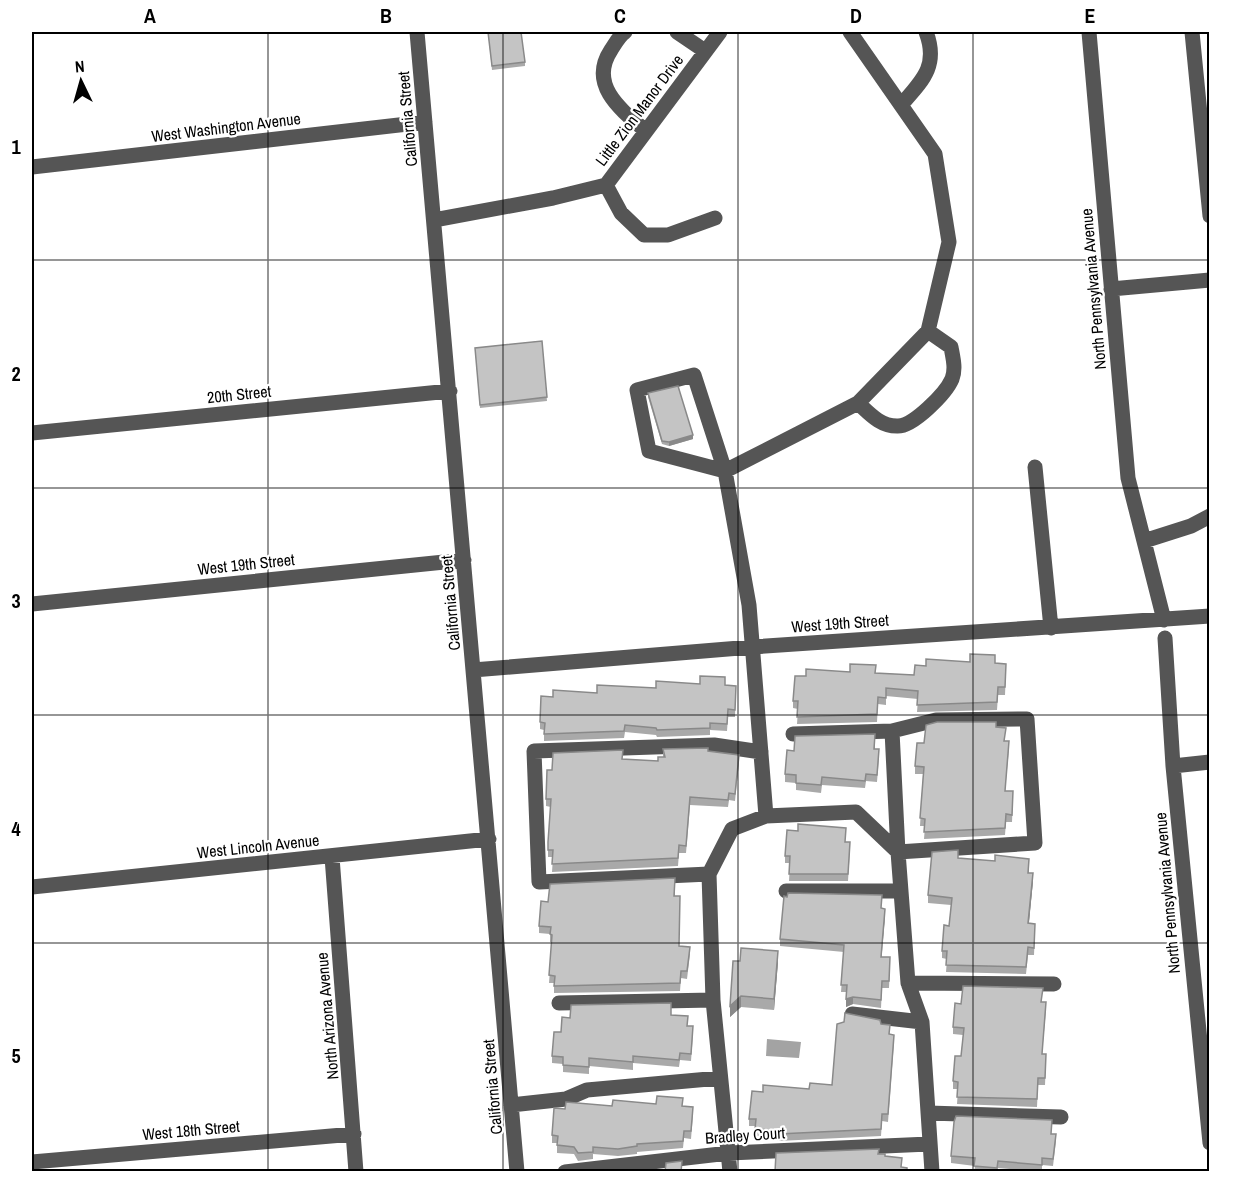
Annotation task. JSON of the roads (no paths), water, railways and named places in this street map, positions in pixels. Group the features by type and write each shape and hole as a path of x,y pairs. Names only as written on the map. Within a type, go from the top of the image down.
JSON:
{"street":[{"name":"California Street","path":"417,32 517,1172"},
{"path":"625,32 605,60 602,78 618,108 646,131"},
{"path":"677,32 705,51"},
{"name":"Little Zion Manor Drive","path":"434,220 553,198 606,185 720,32"},
{"path":"766,816 749,605 725,471 694,375 637,390 649,451 725,471 858,404 928,331 949,242 935,154 850,32"},
{"path":"901,105 929,72 931,43 926,32"},
{"name":"North Pennsylvania Avenue","path":"1089,32 1128,478 1164,620"},
{"path":"1192,32 1209,216"},
{"name":"West Washington Avenue","path":"32,167 425,122"},
{"path":"606,185 621,213 644,235 668,235 715,218"},
{"path":"1111,289 1209,280"},
{"path":"858,404 881,423 900,427 916,420 951,380 954,366 951,347 928,331"},
{"name":"20th Street","path":"32,433 450,391"},
{"path":"1035,467 1051,628"},
{"path":"1144,541 1191,526 1209,516"},
{"name":"West 19th Street","path":"32,604 464,560"},
{"name":"West 19th Street","path":"473,670 752,647 1209,616"},
{"name":"North Pennsylvania Avenue","path":"1165,638 1173,766 1209,1143"},
{"path":"730,1172 713,1000 709,874 732,829 766,816 856,812 898,852 1035,843 1027,719 936,720 892,731 793,734"},
{"path":"892,731 908,983 922,1022 932,1172"},
{"path":"709,874 538,882 534,751 714,745 761,752"},
{"path":"1173,766 1209,762"},
{"name":"West Lincoln Avenue","path":"32,887 489,839"},
{"name":"North Arizona Avenue","path":"332,857 356,1172"},
{"path":"786,891 901,891"},
{"path":"908,983 1054,984"},
{"path":"559,1003 713,1000"},
{"path":"852,1014 922,1022"},
{"path":"511,1105 566,1099 588,1090 720,1078"},
{"path":"928,1113 1061,1117"},
{"name":"West 18th Street","path":"32,1162 354,1134"},
{"name":"Bradley Court","path":"564,1172 729,1153 929,1144"}]}
